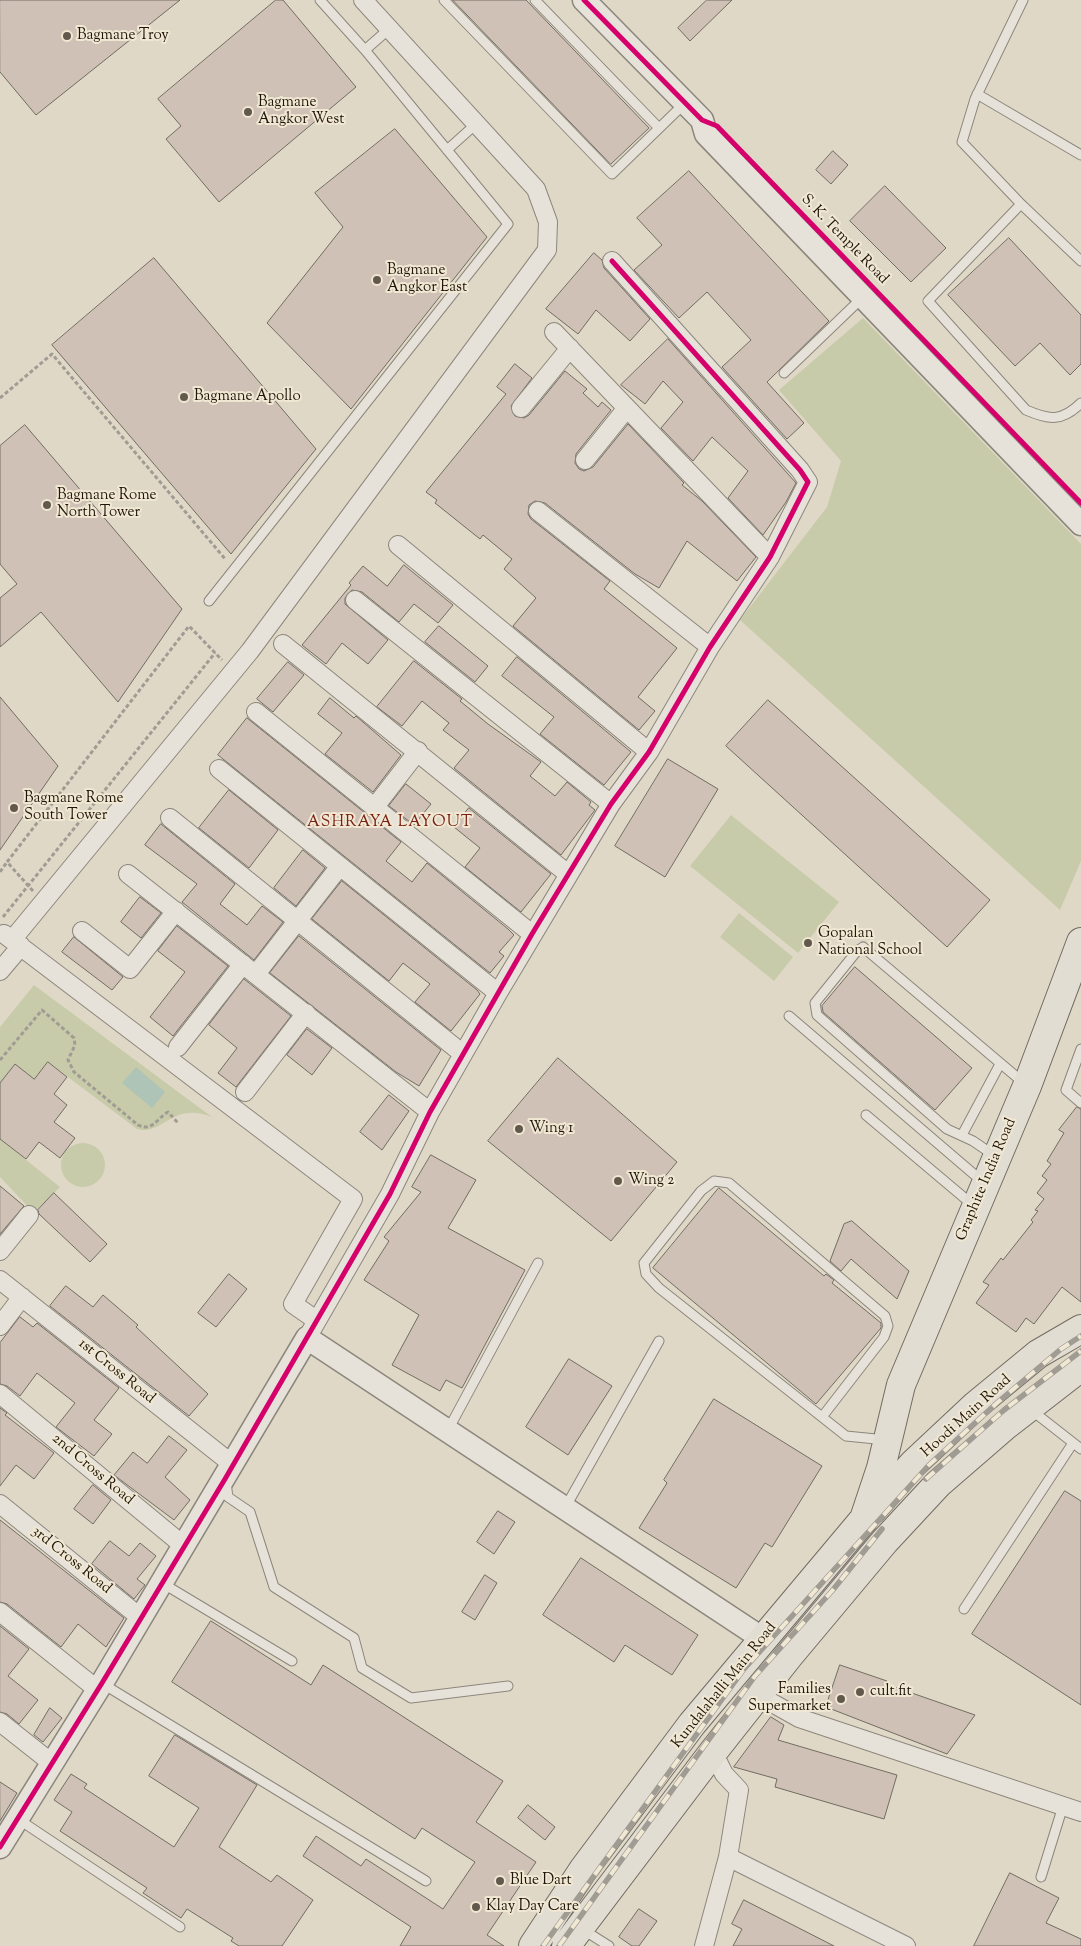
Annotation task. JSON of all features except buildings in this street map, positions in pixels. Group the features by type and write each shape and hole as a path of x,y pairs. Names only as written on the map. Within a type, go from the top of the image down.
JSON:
{"main road":[{"name":"Graphite India Road","path":"891,1429 901,1385 1027,1086 1081,942"},
{"name":"Hoodi Main Road","path":"864,1519 913,1464 976,1406 1038,1354 1081,1329"},
{"name":"Hoodi Main Road","path":"938,1484 1028,1407 1081,1366"},
{"name":"Kundalahalli Main Road","path":"533,1946 600,1847 692,1724 864,1519 882,1468 891,1429"},
{"name":"Kundalahalli Main Road","path":"573,1937 758,1695 885,1541 938,1484"},
{"path":"864,1519 885,1541"}],"street":[{"path":"0,971 7,936 44,902 233,671 547,250 548,222 536,190 363,0"},
{"name":"S. K. Temple Road","path":"584,0 702,120 717,126 1081,503"},
{"name":"S. K. Temple Road","path":"702,120 706,134 1081,524"},
{"path":"6,1833 53,1764 229,1472 390,1194 430,1112 532,934 611,804 649,752 710,647 770,557 808,482 800,470 612,261"},
{"path":"554,332 770,557"},
{"path":"521,408 570,348"},
{"path":"585,460 627,408"},
{"path":"538,511 710,647"},
{"path":"398,545 649,752"},
{"path":"355,600 611,804"},
{"path":"284,644 568,874"},
{"path":"256,712 532,934"},
{"path":"374,808 418,752"},
{"path":"219,769 498,993"},
{"path":"170,818 463,1054"},
{"path":"178,1047 249,969 298,921 340,866"},
{"path":"128,874 430,1112"},
{"path":"82,931 130,969 176,911"},
{"path":"7,936 353,1199 293,1304 311,1329 448,1431 763,1639"},
{"path":"245,1092 306,1013"},
{"path":"0,1251 29,1215"},
{"name":"1st Cross Road","path":"0,1280 229,1472"},
{"path":"0,1326 22,1297"},
{"name":"2nd Cross Road","path":"0,1394 184,1546"},
{"name":"3rd Cross Road","path":"0,1504 141,1618"},
{"path":"0,1612 100,1687"},
{"path":"758,1695 799,1718 1081,1812"},
{"path":"0,1722 53,1764"},
{"path":"704,1946 728,1857 739,1790 724,1774 713,1752"},
{"path":"728,1857 906,1946"}],"lane":[{"path":"208,601 508,224 365,50 320,0"},
{"path":"444,0 612,174 685,103"},
{"path":"535,0 659,128"},
{"path":"1024,0 978,94 962,142 1081,261"},
{"path":"365,50 389,29"},
{"path":"978,94 1081,155"},
{"path":"447,150 476,124"},
{"path":"1022,204 928,301 1026,410 1047,420 1070,414 1081,403"},
{"path":"784,373 863,296"},
{"path":"997,1157 962,1135 947,1129 817,1015 815,1008 818,997 857,951 863,947 1027,1086"},
{"path":"789,1016 970,1174 981,1196"},
{"path":"1081,1049 1066,1090 1081,1102"},
{"path":"962,1135 1000,1064"},
{"path":"866,1115 981,1196"},
{"path":"822,1417 884,1337 888,1326 885,1316 729,1183 714,1181 701,1191 644,1263 646,1274 659,1288 846,1436 891,1429"},
{"path":"448,1431 538,1263"},
{"path":"565,1508 659,1341"},
{"path":"1028,1407 1081,1449"},
{"path":"964,1609 1073,1443"},
{"path":"229,1472 228,1497 250,1512 274,1587 354,1638 362,1668 411,1698 508,1686"},
{"path":"162,1583 292,1661"},
{"path":"100,1687 426,1881"},
{"path":"1041,1877 1063,1806"},
{"path":"6,1833 180,1928"},
{"path":"573,1937 609,1946"}],"path":[{"path":"0,398 52,354 234,569"},
{"path":"0,872 189,626 233,671"},
{"path":"7,936 29,886 215,652"},
{"path":"7,862 44,902"},
{"path":"0,1060 42,1010 74,1038 75,1045 68,1060 74,1072 138,1125 143,1127 153,1126 168,1112 179,1124"}],"green space":[{"path":"863,318 1081,544 1081,861 1060,910 740,620 827,507 841,461 779,390"},
{"path":"731,815 839,902 798,953 690,866"},
{"path":"739,913 793,957 774,981 720,937"},
{"path":"34,985 212,1117 198,1113 187,1113 154,1128 146,1130 137,1129 48,1062 34,1079 15,1064 0,1083 0,1027"},
{"path":"0,1139 60,1187 34,1213 0,1177"},
{"path":"79,1143 87,1143 99,1149 105,1165 99,1181 87,1187 79,1187 67,1181 61,1169 61,1161 67,1149"}],"shaded area":[{"path":"136,1067 165,1092 152,1108 122,1083"}],"railway":[{"path":"543,1946 744,1669 929,1465 998,1402 1061,1349 1081,1336"},
{"path":"926,1479 1004,1410 1081,1351"},
{"path":"559,1946 755,1676 832,1591 882,1529"}],"cycle path":[{"path":"584,0 702,120 717,126 1081,503"},
{"path":"0,1847 225,1479 390,1194 430,1112 532,934 611,804 649,752 710,647 770,557 808,482 800,470 612,261"}],"place":[{"name":"Bagmane Troy","path":"67,36"},
{"name":"Bagmane Angkor West","path":"248,112"},
{"name":"Bagmane Angkor East","path":"377,280"},
{"name":"Bagmane Apollo","path":"184,397"},
{"name":"Bagmane Rome North Tower","path":"47,505"},
{"name":"Bagmane Rome South Tower","path":"14,808"},
{"name":"Gopalan National School","path":"808,943"},
{"name":"Wing 1","path":"519,1129"},
{"name":"Wing 2","path":"618,1181"},
{"name":"cult.fit","path":"860,1692"},
{"name":"Families Supermarket","path":"841,1699"},
{"name":"Blue Dart","path":"500,1881"},
{"name":"Klay Day Care","path":"476,1907"}],"district":[{"name":"ASHRAYA LAYOUT","path":"390,823"}]}
